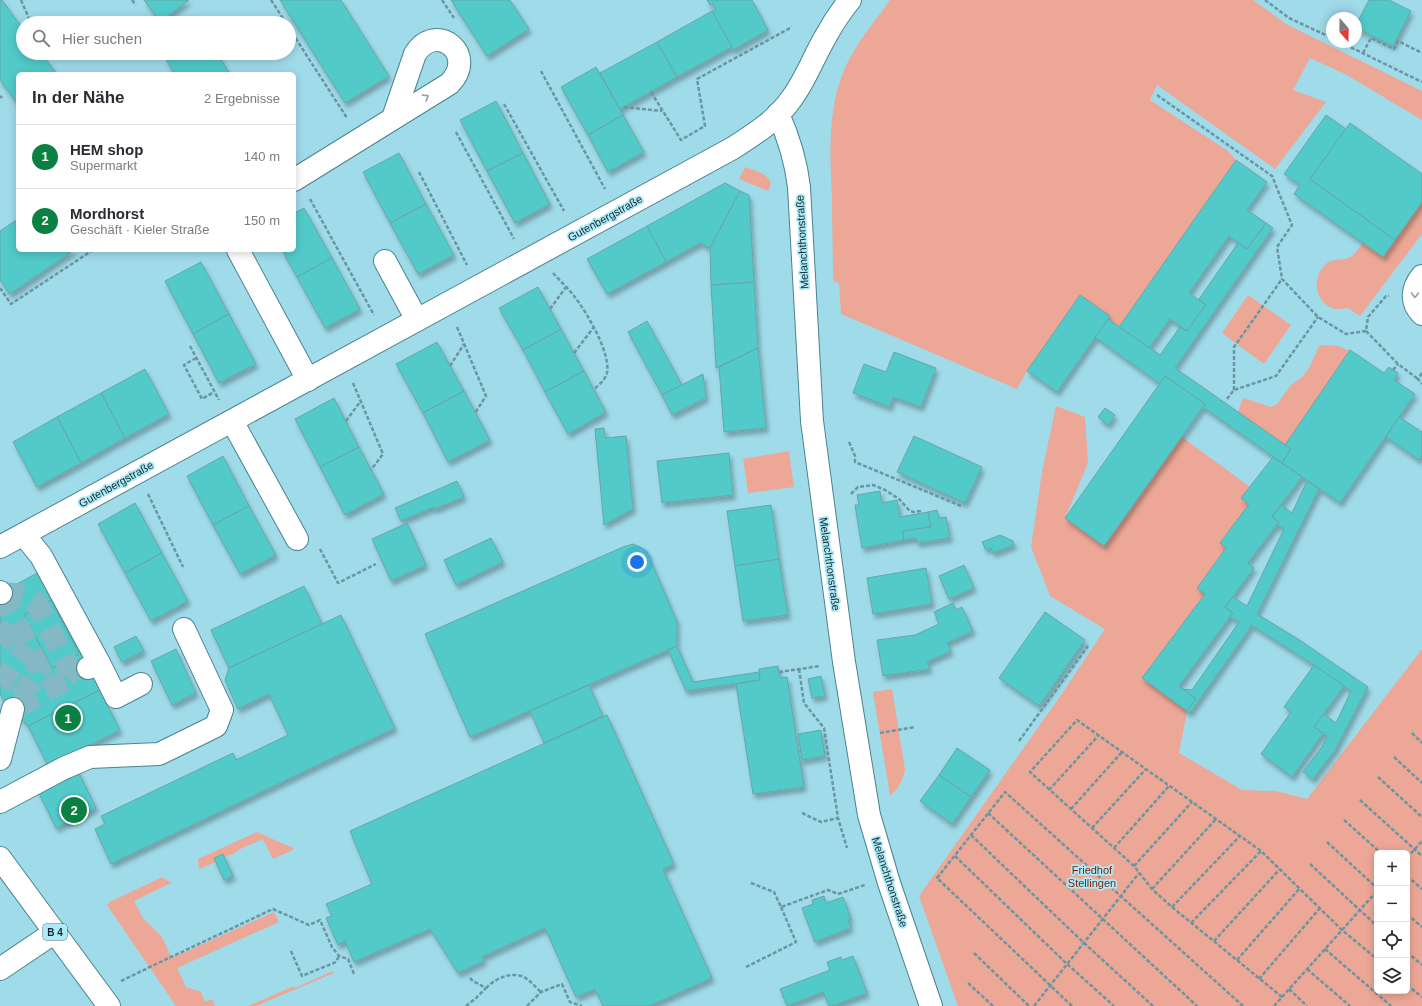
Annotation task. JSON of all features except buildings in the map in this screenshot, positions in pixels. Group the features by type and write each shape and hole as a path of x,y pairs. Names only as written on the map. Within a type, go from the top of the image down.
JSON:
{"street":[{"name":"Gutenbergstraße","path":"0,548 733,148 759,131 792,99 805,77 841,4"},
{"name":"Melanchthonstraße","path":"778,114 789,141 797,170 812,421 840,640 869,815 931,1006"},
{"path":"296,179 393,118"},
{"path":"239,252 308,380"},
{"path":"385,261 417,320"},
{"path":"1418,285 1414,302 1422,314"},
{"path":"231,421 297,539"},
{"path":"24,535 41,556 93,665 116,697 142,684"},
{"path":"0,802 64,768 90,757 159,754 216,726 222,710 184,629"},
{"path":"0,760 13,709"},
{"name":"B 4","path":"0,858 104,999"},
{"path":"0,969 54,932"}],"path":[{"path":"21,0 28,16"},
{"path":"132,0 136,5"},
{"path":"271,0 281,16"},
{"path":"1265,0 1289,18 1326,35"},
{"path":"681,140 705,126 697,79 792,27"},
{"path":"1363,53 1371,38 1394,49 1398,41 1422,53"},
{"path":"296,39 361,139"},
{"path":"1353,48 1422,82"},
{"path":"541,71 607,191"},
{"path":"651,92 683,144"},
{"path":"1157,95 1272,176 1292,225 1277,247 1282,279 1318,317 1346,334 1366,331"},
{"path":"504,104 565,214"},
{"path":"624,106 662,111"},
{"path":"456,132 512,236"},
{"path":"419,172 465,261"},
{"path":"305,202 310,199 386,337"},
{"path":"0,288 11,304 90,252"},
{"path":"536,255 575,297 594,327 606,357 607,373 601,384 594,389"},
{"path":"1234,390 1234,347 1282,279"},
{"path":"1366,331 1368,317 1386,296 1418,285"},
{"path":"550,309 566,287"},
{"path":"447,303 486,396 475,413"},
{"path":"1227,399 1234,390 1276,376 1318,317"},
{"path":"574,353 594,327"},
{"path":"1366,331 1398,364 1418,379 1422,384"},
{"path":"450,366 464,344"},
{"path":"190,346 231,421"},
{"path":"196,358 184,365 202,399 214,392"},
{"path":"343,360 383,454 371,470"},
{"path":"1393,370 1398,364"},
{"path":"1418,379 1422,373"},
{"path":"346,421 361,401"},
{"path":"849,442 855,456 855,462 961,506"},
{"path":"137,473 183,567"},
{"path":"851,494 858,487 873,485 885,490 899,499 910,511 921,511"},
{"path":"297,539 316,542 338,583 376,564"},
{"path":"1019,741 1088,646"},
{"path":"799,669 804,703 824,728 838,818 847,848"},
{"path":"779,672 792,670"},
{"path":"1282,997 1172,907 1152,889 1134,866 1030,772 1077,720 1261,851 1342,930 1376,958"},
{"path":"856,736 915,727"},
{"path":"1412,733 1422,743"},
{"path":"1049,790 1098,735"},
{"path":"1072,809 1122,752"},
{"path":"1394,757 1422,783"},
{"path":"1092,828 1146,769"},
{"path":"1378,777 1422,817"},
{"path":"1114,848 1169,786"},
{"path":"1072,1006 937,878 1005,792 1243,1006"},
{"path":"1360,800 1422,856"},
{"path":"1134,866 1192,802"},
{"path":"802,813 821,822 838,818"},
{"path":"988,813 1197,1006"},
{"path":"1152,889 1216,819"},
{"path":"1344,820 1378,850"},
{"path":"971,835 1084,943 1153,1006"},
{"path":"1172,907 1240,836"},
{"path":"1410,855 1422,841"},
{"path":"1327,842 1374,887"},
{"path":"1191,923 1261,851"},
{"path":"955,856 1067,964 1114,1006"},
{"path":"1310,864 1374,923"},
{"path":"1214,941 1280,869"},
{"path":"1034,1006 1139,873"},
{"path":"781,907 828,890 838,894 888,877"},
{"path":"1410,879 1422,889"},
{"path":"746,967 796,942 774,892 751,883"},
{"path":"1237,960 1300,888"},
{"path":"1274,1006 1374,894"},
{"path":"1259,979 1320,908"},
{"path":"104,999 154,964 273,909 309,925 320,920 332,947 339,956 348,959 354,974"},
{"path":"1410,917 1422,927"},
{"path":"1325,949 1391,1006"},
{"path":"291,951 302,976 336,962 339,956"},
{"path":"974,954 1029,1006"},
{"path":"1410,955 1422,965"},
{"path":"1307,969 1350,1006"},
{"path":"466,1006 497,979 516,975 524,978 540,992"},
{"path":"470,978 486,988"},
{"path":"527,1006 540,992 562,984 570,1002 582,1006"},
{"path":"968,984 993,1006"},
{"path":"1410,987 1422,997"},
{"path":"1289,990 1307,1006"}],"green space":[{"path":"890,0 1253,0 1286,24 1326,44 1326,48 1335,48 1422,91 1422,120 1347,75 1310,58 1293,90 1326,102 1275,169 1157,85 1150,100 1228,151 1236,160 1119,327 1108,319 1110,316 1080,295 1027,371 1017,389 841,314 839,283 834,282 833,278 830,150 832,116 839,83 850,58 860,41"},
{"path":"745,167 760,172 768,178 770,181 770,186 768,191 739,179"},
{"path":"1422,202 1422,234 1360,316 1348,308 1335,309 1325,304 1321,300 1317,290 1317,279 1321,269 1330,261 1350,257 1363,243 1383,257"},
{"path":"1248,295 1291,325 1264,364 1222,333"},
{"path":"1319,346 1338,346 1350,351 1285,445 1238,412 1243,398 1271,407 1277,404 1291,385 1303,376 1309,368"},
{"name":"Friedhof Stellingen","path":"1056,406 1085,417 1088,463 1065,518 1104,546 1182,437 1250,487 1241,498 1249,504 1220,543 1226,548 1197,587 1205,594 1142,678 1187,711 1179,753 1242,790 1276,791 1307,799 1422,649 1422,1006 958,1006 919,896 1059,698 1105,629 1050,596 1031,547 1042,472"},
{"path":"789,451 794,487 748,493 743,459"},
{"path":"892,689 905,770 900,784 890,795 873,692"},
{"path":"257,832 293,848 293,850 273,859 263,839 238,850 235,853 224,857 223,854 214,858 216,862 199,869 198,859"},
{"path":"162,877 171,883 134,901 143,918 162,937 172,958 274,912 279,922 177,968 186,987 201,992 205,1002 212,999 215,1006 176,1006 107,905 110,902"},
{"path":"333,971 334,973 256,1006 248,1006 294,986 295,988"}],"tunnel":[{"path":"1,593 40,670 13,709"},
{"path":"1,593 25,595 36,602 68,666 68,675 62,682"},
{"path":"0,644 16,622"},
{"path":"0,686 28,646"},
{"path":"17,707 75,675"}],"place":[{"name":"HEM shop","path":"68,718"},
{"name":"Mordhorst","path":"74,810"}]}
